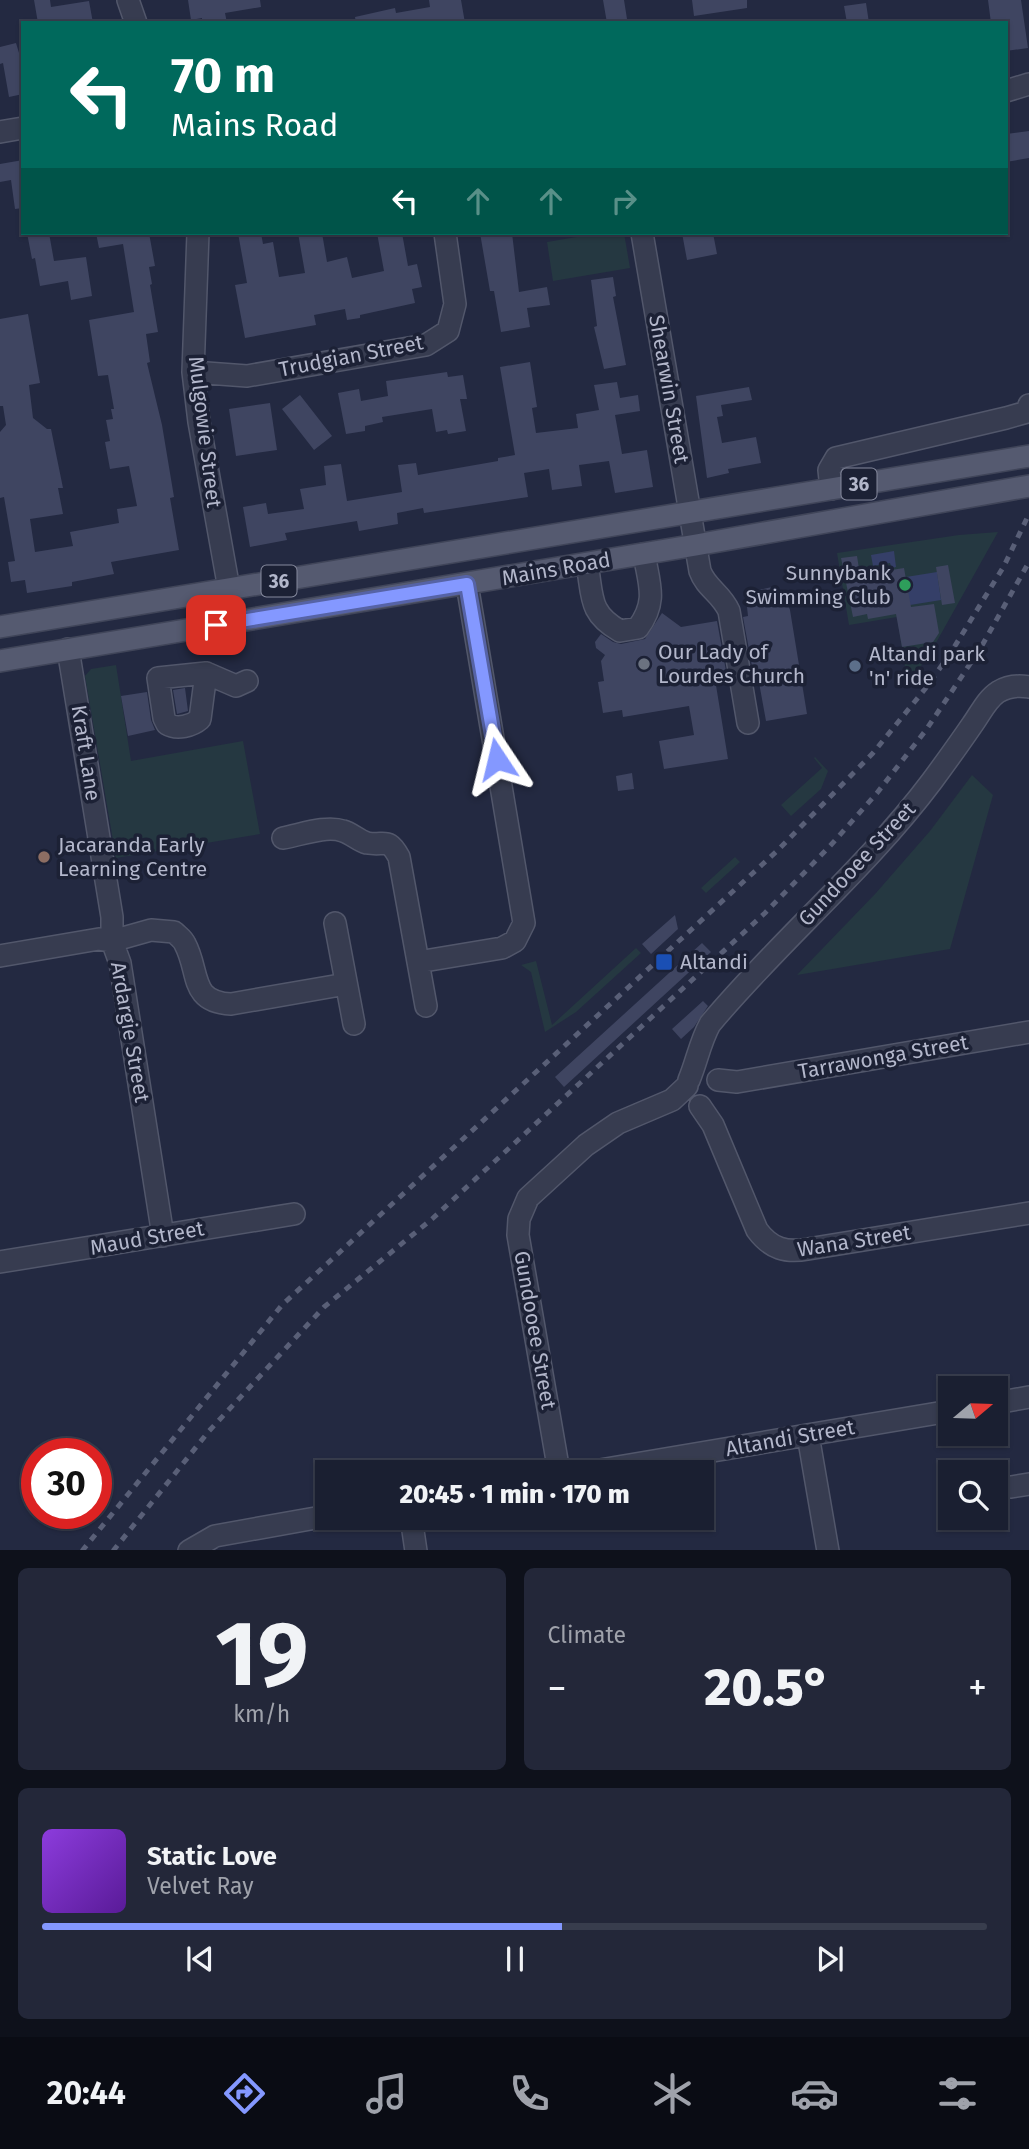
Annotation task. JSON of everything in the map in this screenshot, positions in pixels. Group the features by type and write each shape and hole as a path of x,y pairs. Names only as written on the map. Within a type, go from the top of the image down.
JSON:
{"main road":[{"name":"Mains Road","path":"0,627 1029,456"},
{"name":"Mains Road","path":"0,661 587,564 1023,487"}],"street":[{"path":"128,0 135,21"},
{"path":"1008,90 1029,84"},
{"path":"0,132 21,128"},
{"name":"Mulgowie Street","path":"198,235 193,372 199,422 229,589"},
{"name":"Trudgian Street","path":"193,372 247,376 426,345 448,331 455,304 445,235"},
{"name":"Shearwin Street","path":"642,235 703,580 722,597 729,611 748,723"},
{"path":"831,489 829,470 836,458 1006,418 1027,412 1029,405"},
{"path":"587,564 595,609 601,618 620,631 638,628 652,602 644,554"},
{"path":"418,962 502,948 515,941 524,923 467,584"},
{"name":"Kraft Lane","path":"68,649 112,917 112,941"},
{"path":"206,673 236,686 247,681"},
{"name":"Gundooee Street","path":"557,1460 518,1235 523,1208 536,1190 595,1137 618,1123 704,1091 700,1045 710,1024 894,828 957,747 993,695 1008,687 1028,686"},
{"path":"283,838 334,829 345,831 365,843 385,842 393,846 399,857 426,1006"},
{"path":"335,923 354,1024"},
{"path":"112,941 151,930 174,932 185,943 196,982 204,995 217,1003 231,1004 346,984"},
{"name":"Ardargie Street","path":"0,956 99,939 112,941 120,963 163,1236"},
{"name":"Tarrawonga Street","path":"704,1091 1029,1032"},
{"name":"Wana Street","path":"704,1091 757,1230 770,1244 785,1251 808,1250 1029,1213"},
{"name":"Maud Street","path":"0,1262 295,1214"},
{"path":"1008,1401 1029,1397"},
{"name":"Altandi Street","path":"659,1460 938,1412"},
{"path":"808,1435 828,1550"},
{"path":"188,1550 215,1536 315,1518"},
{"path":"413,1530 416,1550"}],"shaded area":[{"path":"588,235 624,235 630,268 553,281 547,242"},
{"name":"Sunnybank Swimming Club","path":"998,532 937,641 908,686 897,617 849,625 837,553"},
{"path":"116,665 131,761 243,741 260,834 116,858 85,676 91,669"},
{"path":"815,757 828,771 821,789 791,816 781,805 822,768"},
{"path":"972,775 993,795 950,949 797,975 876,893 930,831"},
{"path":"735,857 740,862 706,893 701,888"},
{"path":"636,948 641,953 576,1012 545,1032 531,972 521,965 536,961 552,1025"}],"water":[{"path":"894,551 896,567 892,568 890,563 873,566 871,555"},
{"path":"937,572 941,600 879,610 875,582"}],"building":[{"path":"34,0 50,0 51,7 89,1 93,21 38,21"},
{"path":"188,0 260,0 261,7 225,13 227,21 202,21 202,18 191,20"},
{"path":"429,0 461,0 465,21 356,21 355,17 395,8 396,13 430,7"},
{"path":"603,0 624,0 627,19 607,21"},
{"path":"692,0 747,0 747,8 694,16"},
{"path":"988,0 1021,0 1028,48 1008,51 1008,21 991,21"},
{"path":"866,3 869,21 847,21 844,6"},
{"path":"16,43 21,59 21,94 9,97 3,63 0,64 0,47"},
{"path":"1029,131 1029,158 1008,162 1008,134"},
{"path":"21,160 21,208 15,209 11,180 0,182 0,164"},
{"path":"27,235 49,235 54,261 86,257 92,296 71,300 68,281 40,286 35,258 32,259"},
{"path":"96,235 149,235 155,266 149,267 150,285 158,332 146,334 150,362 147,363 162,425 174,497 170,498 179,550 111,562 114,574 72,582 72,586 27,593 25,580 11,582 8,562 15,561 4,497 0,498 0,432 6,425 3,406 0,406 0,319 28,314 40,383 29,385 33,418 51,429 63,488 58,488 63,514 30,519 35,552 73,546 70,532 119,523 117,509 137,506 129,466 110,469 105,442 110,441 106,420 113,419 111,409 114,409 108,375 98,376 89,320 134,312 123,244 99,248"},
{"path":"238,235 261,235 263,244 273,242 279,277 305,273 298,235 322,235 327,262 347,257 352,278 384,271 377,235 402,235 408,266 417,264 422,287 412,289 415,303 347,320 345,309 314,315 316,325 245,338 235,285 247,283"},
{"path":"480,235 512,235 519,292 547,287 550,305 527,308 530,327 501,332 494,291 490,291"},
{"path":"682,235 713,235 717,254 687,260"},
{"path":"613,277 616,296 613,297 626,365 604,369 594,327 597,326 591,280"},
{"path":"530,362 537,407 532,408 536,433 578,428 576,414 599,410 594,385 617,382 620,398 638,395 640,411 615,415 622,454 647,450 653,487 615,493 609,461 579,465 582,486 552,490 549,469 524,473 528,497 424,513 423,508 397,513 398,524 359,531 357,521 285,533 287,540 250,547 243,507 266,503 268,514 304,509 300,489 326,485 324,466 341,464 347,501 402,492 398,465 416,463 418,475 498,461 498,458 515,455 500,367"},
{"path":"447,372 448,377 463,375 467,399 460,399 466,431 448,434 447,430 436,432 432,409 382,417 383,422 365,426 365,431 346,434 338,393 359,389 361,401 388,396 386,381"},
{"path":"749,387 752,400 721,405 723,416 717,417 722,443 756,437 761,463 728,469 729,473 707,478 696,396"},
{"path":"300,395 332,436 314,450 282,409"},
{"path":"270,403 277,450 236,456 229,409"},
{"path":"857,556 860,575 904,568 911,607 934,604 939,633 933,642 902,647 896,614 868,619 867,614 853,617 841,558"},
{"path":"948,565 955,603 942,605 936,567"},
{"path":"772,587 775,602 786,600 790,610 807,714 766,721 756,666 752,666 743,617 748,616 747,607 756,605 754,591"},
{"path":"662,613 681,627 717,621 726,671 714,673 728,759 664,769 659,741 694,735 689,706 623,717 622,710 603,713 598,682 604,681 601,661 605,655 596,648 595,642 601,634 621,644 645,639"},
{"path":"185,688 188,711 177,714 173,690"},
{"path":"147,692 155,730 128,736 121,696"},
{"path":"632,773 634,789 618,791 616,776"},
{"path":"675,915 678,929 651,954 642,944"},
{"path":"702,943 711,952 564,1087 555,1077"},
{"path":"703,1001 708,1006 694,1027 681,1039 672,1029"}],"railway":[{"path":"83,1550 282,1305 778,850 873,753 950,654 1004,566 1029,514"},
{"path":"114,1550 209,1431 324,1307 432,1219 765,913 830,846 877,793 926,730 980,649 1029,562"}],"place":[{"name":"Sunnybank Swimming Club","path":"905,585"},
{"name":"Our Lady of Lourdes Church","path":"644,664"},
{"name":"Altandi park 'n' ride","path":"855,666"},
{"name":"Jacaranda Early Learning Centre","path":"44,857"},
{"name":"Altandi","path":"664,962"}],"route":[{"path":"216,625 467,584 497,759"}]}
